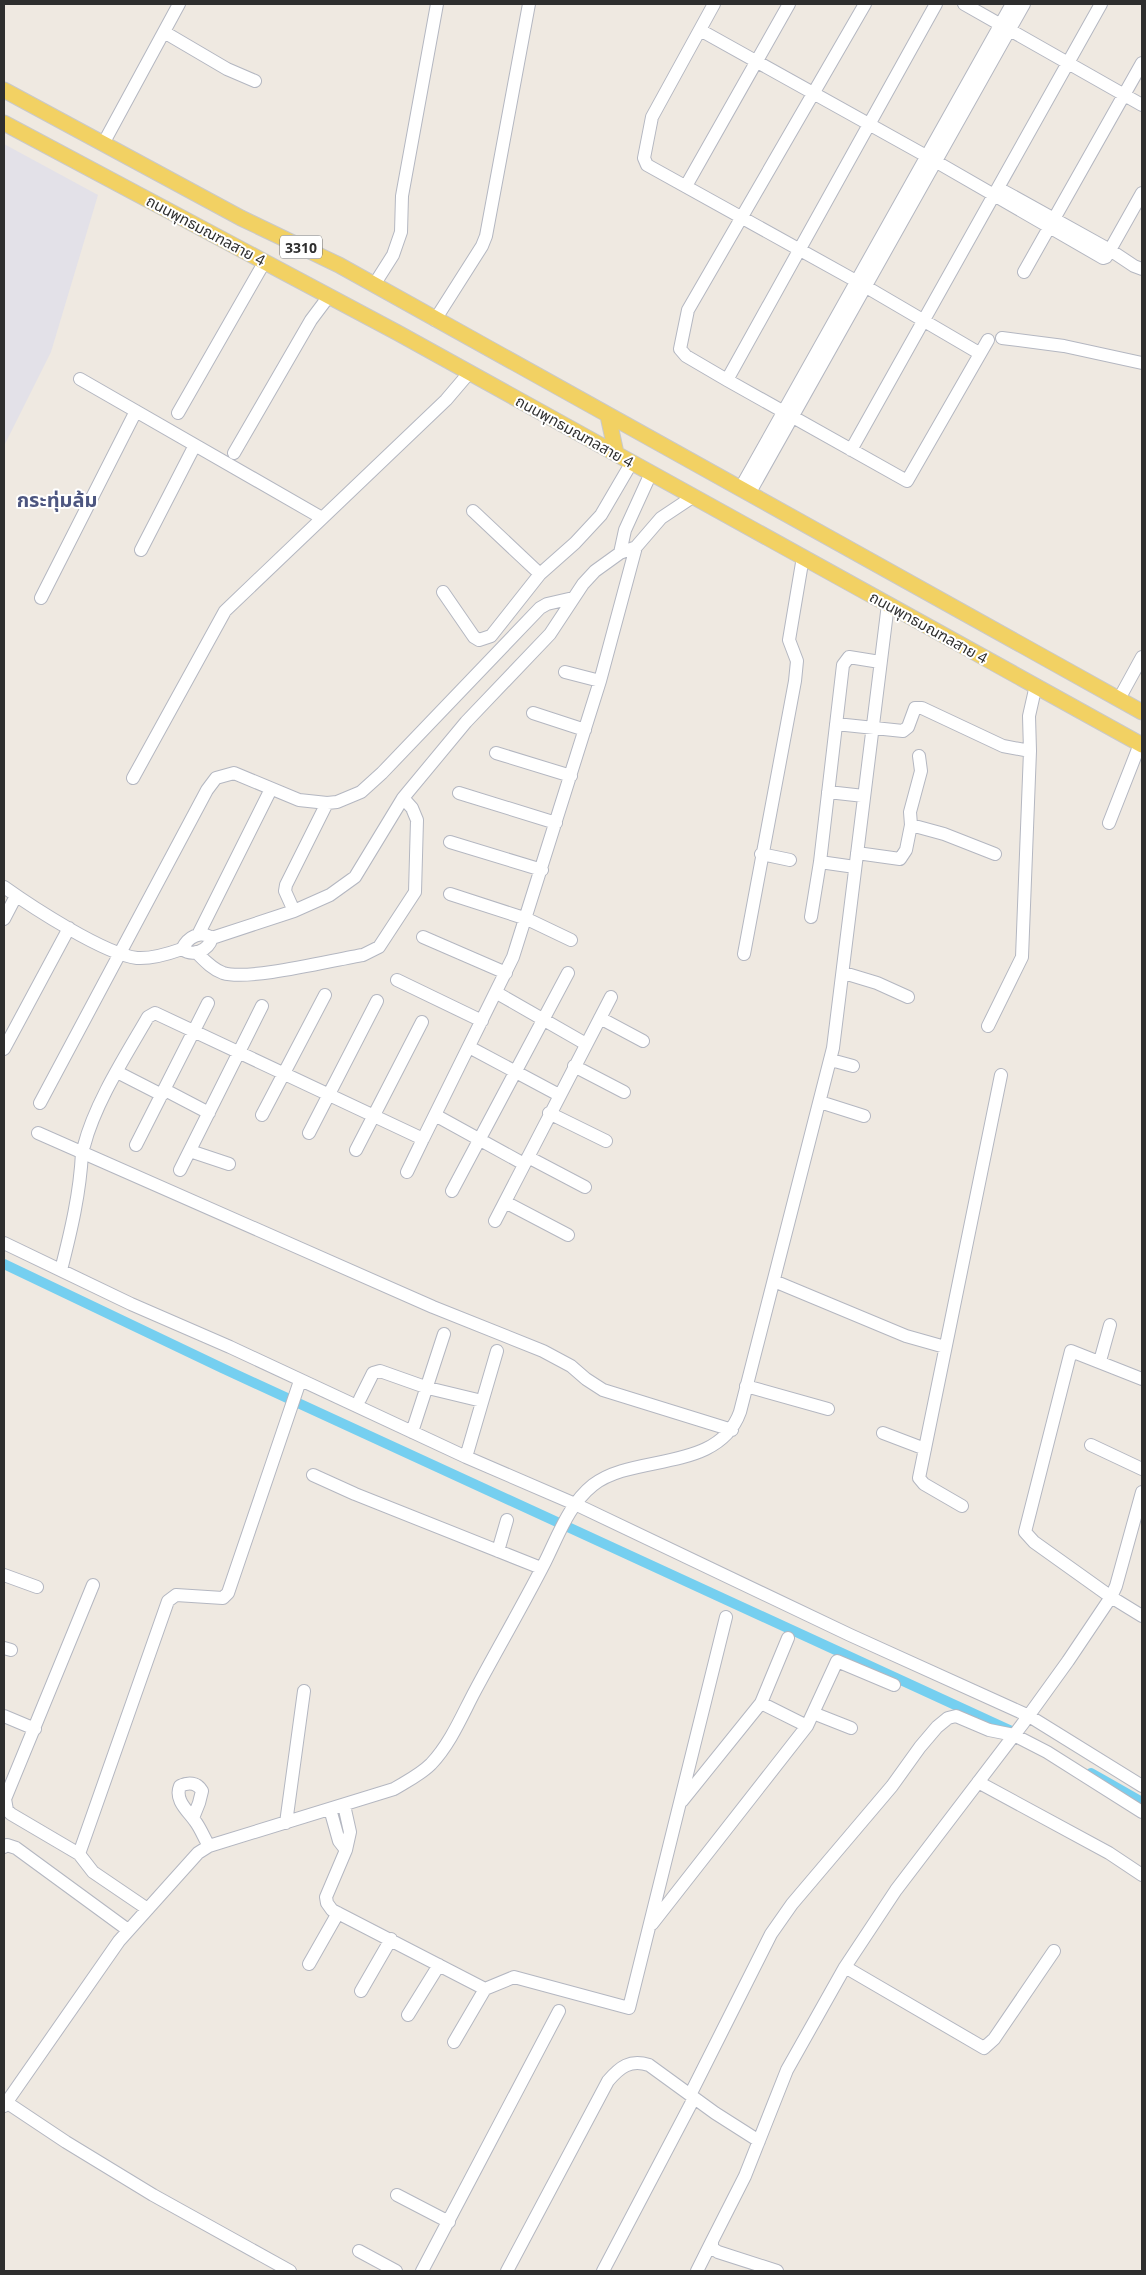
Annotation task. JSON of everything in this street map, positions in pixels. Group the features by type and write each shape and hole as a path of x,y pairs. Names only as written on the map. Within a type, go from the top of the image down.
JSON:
{"main road":[{"name":"ถนนพุทธมณฑลสาย 4","path":"4,90 241,218 339,265 1142,712"},
{"name":"ถนนพุทธมณฑลสาย 4","path":"4,123 265,261 1141,744"},
{"path":"602,412 616,453"}],"street":[{"path":"103,144 179,4"},
{"path":"374,285 393,255 401,232 402,196 437,4"},
{"path":"435,320 480,250 486,236 529,4"},
{"path":"714,4 655,108 644,158 647,165 861,284 979,353"},
{"path":"686,186 789,4"},
{"path":"865,4 743,218 688,310 680,349 682,353 726,380 907,481 988,340"},
{"path":"726,380 936,4"},
{"path":"964,4 1142,105"},
{"path":"1005,28 1012,4"},
{"path":"745,492 1005,28 1024,4"},
{"path":"851,450 995,191 1102,4"},
{"path":"702,26 1051,222 1103,258 1110,250 1142,193"},
{"path":"164,32 227,69 255,81"},
{"path":"1024,272 1142,63"},
{"path":"1110,250 1134,266 1142,269"},
{"path":"178,413 265,261"},
{"path":"234,453 311,320 329,296"},
{"path":"1002,338 1064,346 1142,363"},
{"path":"133,778 225,611 446,400 469,373"},
{"path":"80,379 322,518"},
{"path":"41,598 136,411"},
{"path":"141,550 195,444"},
{"path":"444,592 469,632 479,640 485,640 502,624 540,574 575,543 601,516 632,462"},
{"path":"620,553 626,530 651,473"},
{"path":"4,887 69,928 120,954 149,958 182,949 196,952 207,947 212,938 294,911 330,895 355,877 403,798 466,722 550,634 573,598 596,571 620,553 636,546 661,518 694,496"},
{"path":"473,511 540,574"},
{"path":"407,1172 497,993 527,919 600,681 636,546"},
{"path":"744,954 798,661 789,640 803,557"},
{"path":"40,1103 179,841 216,778 234,773 299,800 327,803 337,802 361,792 540,608 547,604 573,598"},
{"path":"290,2271 152,2195 10,2106 91,1979 146,1908 192,1858 209,1846 394,1789 420,1775 433,1762 452,1734 569,1514 584,1493 602,1480 700,1451 720,1441 732,1430 740,1412 831,1060 844,972 855,867 888,604"},
{"path":"811,917 820,862 841,680 846,660 854,657 880,662"},
{"path":"1119,699 1142,657"},
{"path":"565,672 600,681"},
{"path":"988,1026 1022,958 1030,751 1029,716 1036,685"},
{"path":"836,724 906,730 913,711 922,708 1003,746 1030,751"},
{"path":"533,713 585,730"},
{"path":"1109,823 1141,744"},
{"path":"496,753 571,776"},
{"path":"857,853 900,859 906,850 911,824 910,812 921,771 919,756"},
{"path":"198,935 271,789"},
{"path":"828,792 864,796"},
{"path":"459,793 556,823"},
{"path":"196,952 211,967 221,972 243,975 364,955 374,950 415,892 417,820 412,808 403,798"},
{"path":"294,911 285,891 286,885 327,803"},
{"path":"911,824 944,834 995,854"},
{"path":"450,842 542,870"},
{"path":"761,854 790,860"},
{"path":"820,862 855,867"},
{"path":"450,894 527,919 571,940"},
{"path":"4,919 16,896"},
{"path":"4,1049 69,928"},
{"path":"182,949 187,940 198,935 207,935 212,938"},
{"path":"423,937 506,973"},
{"path":"844,972 908,996"},
{"path":"452,1191 568,973"},
{"path":"397,980 482,1021"},
{"path":"497,993 586,1044"},
{"path":"262,1115 325,995"},
{"path":"495,1221 558,1095 611,997"},
{"path":"309,1133 377,1001"},
{"path":"136,1145 208,1003"},
{"path":"180,1170 262,1006"},
{"path":"61,1270 81,1181 83,1150 92,1120 150,1014 159,1013 239,1054 423,1139"},
{"path":"600,1018 643,1041"},
{"path":"356,1150 422,1022"},
{"path":"469,1047 558,1095"},
{"path":"831,1060 853,1066"},
{"path":"574,1066 624,1092"},
{"path":"117,1072 209,1113"},
{"path":"962,1506 920,1482 919,1478 945,1347 972,1231 1001,1074"},
{"path":"820,1102 864,1116"},
{"path":"549,1113 606,1142"},
{"path":"435,1115 480,1140 585,1187"},
{"path":"38,1133 83,1150 433,1307 543,1351 571,1366 586,1380 604,1390 732,1430"},
{"path":"190,1151 229,1164"},
{"path":"505,1202 568,1235"},
{"path":"4,1243 297,1390 412,1432 466,1458 569,1514 850,1635 1026,1719 1142,1786"},
{"path":"774,1281 906,1336 945,1347"},
{"path":"1100,1360 1110,1325"},
{"path":"412,1432 428,1388 444,1334"},
{"path":"466,1458 497,1351"},
{"path":"1142,1379 1100,1360 1071,1351 1024,1532 1034,1542 1111,1597 1142,1616"},
{"path":"360,1399 373,1373 380,1371 428,1388 482,1401"},
{"path":"746,1386 828,1409"},
{"path":"79,1854 168,1600 176,1595 223,1598 228,1593 297,1390"},
{"path":"883,1433 925,1449"},
{"path":"1091,1444 1142,1468"},
{"path":"313,1475 355,1494 541,1568"},
{"path":"697,2271 745,2176 787,2070 845,1968 896,1890 1015,1734 1068,1661 1111,1597 1116,1586 1142,1492"},
{"path":"498,1551 507,1520"},
{"path":"4,1576 37,1587"},
{"path":"93,1585 4,1805 11,1814 79,1854 93,1872 146,1908"},
{"path":"454,2042 485,1989 514,1977 629,2008 726,1617"},
{"path":"679,1804 761,1703 788,1638"},
{"path":"648,1928 807,1726 837,1661 894,1685"},
{"path":"286,1823 304,1691"},
{"path":"761,1703 807,1726"},
{"path":"813,1712 851,1728"},
{"path":"4,1716 34,1729"},
{"path":"603,2271 692,2096 771,1934 792,1904 892,1786 937,1727 948,1718 956,1716 989,1730 1015,1734 1142,1812"},
{"path":"978,1782 1109,1853 1142,1875"},
{"path":"344,1805 350,1832 346,1850 326,1897 327,1903 332,1910 485,1989"},
{"path":"330,1809 339,1841 346,1850"},
{"path":"193,1818 209,1846"},
{"path":"4,1847 7,1845 16,1848 128,1930"},
{"path":"309,1964 338,1913"},
{"path":"360,1991 391,1939"},
{"path":"845,1968 984,2048 994,2039 1054,1951"},
{"path":"408,2015 438,1965"},
{"path":"422,2271 559,2011"},
{"path":"507,2271 608,2081 628,2063 638,2062 649,2065 759,2140"},
{"path":"397,2195 448,2222"},
{"path":"712,2241 712,2248 718,2252 777,2271"},
{"path":"359,2251 396,2271"}],"shaded area":[{"path":"4,144 98,195 51,352 4,446"}],"waterway":[{"path":"4,1264 222,1368 1016,1733"},
{"path":"1091,1773 1142,1802"}],"district":[{"name":"กระทุ่มล้ม","path":"57,499"}]}
